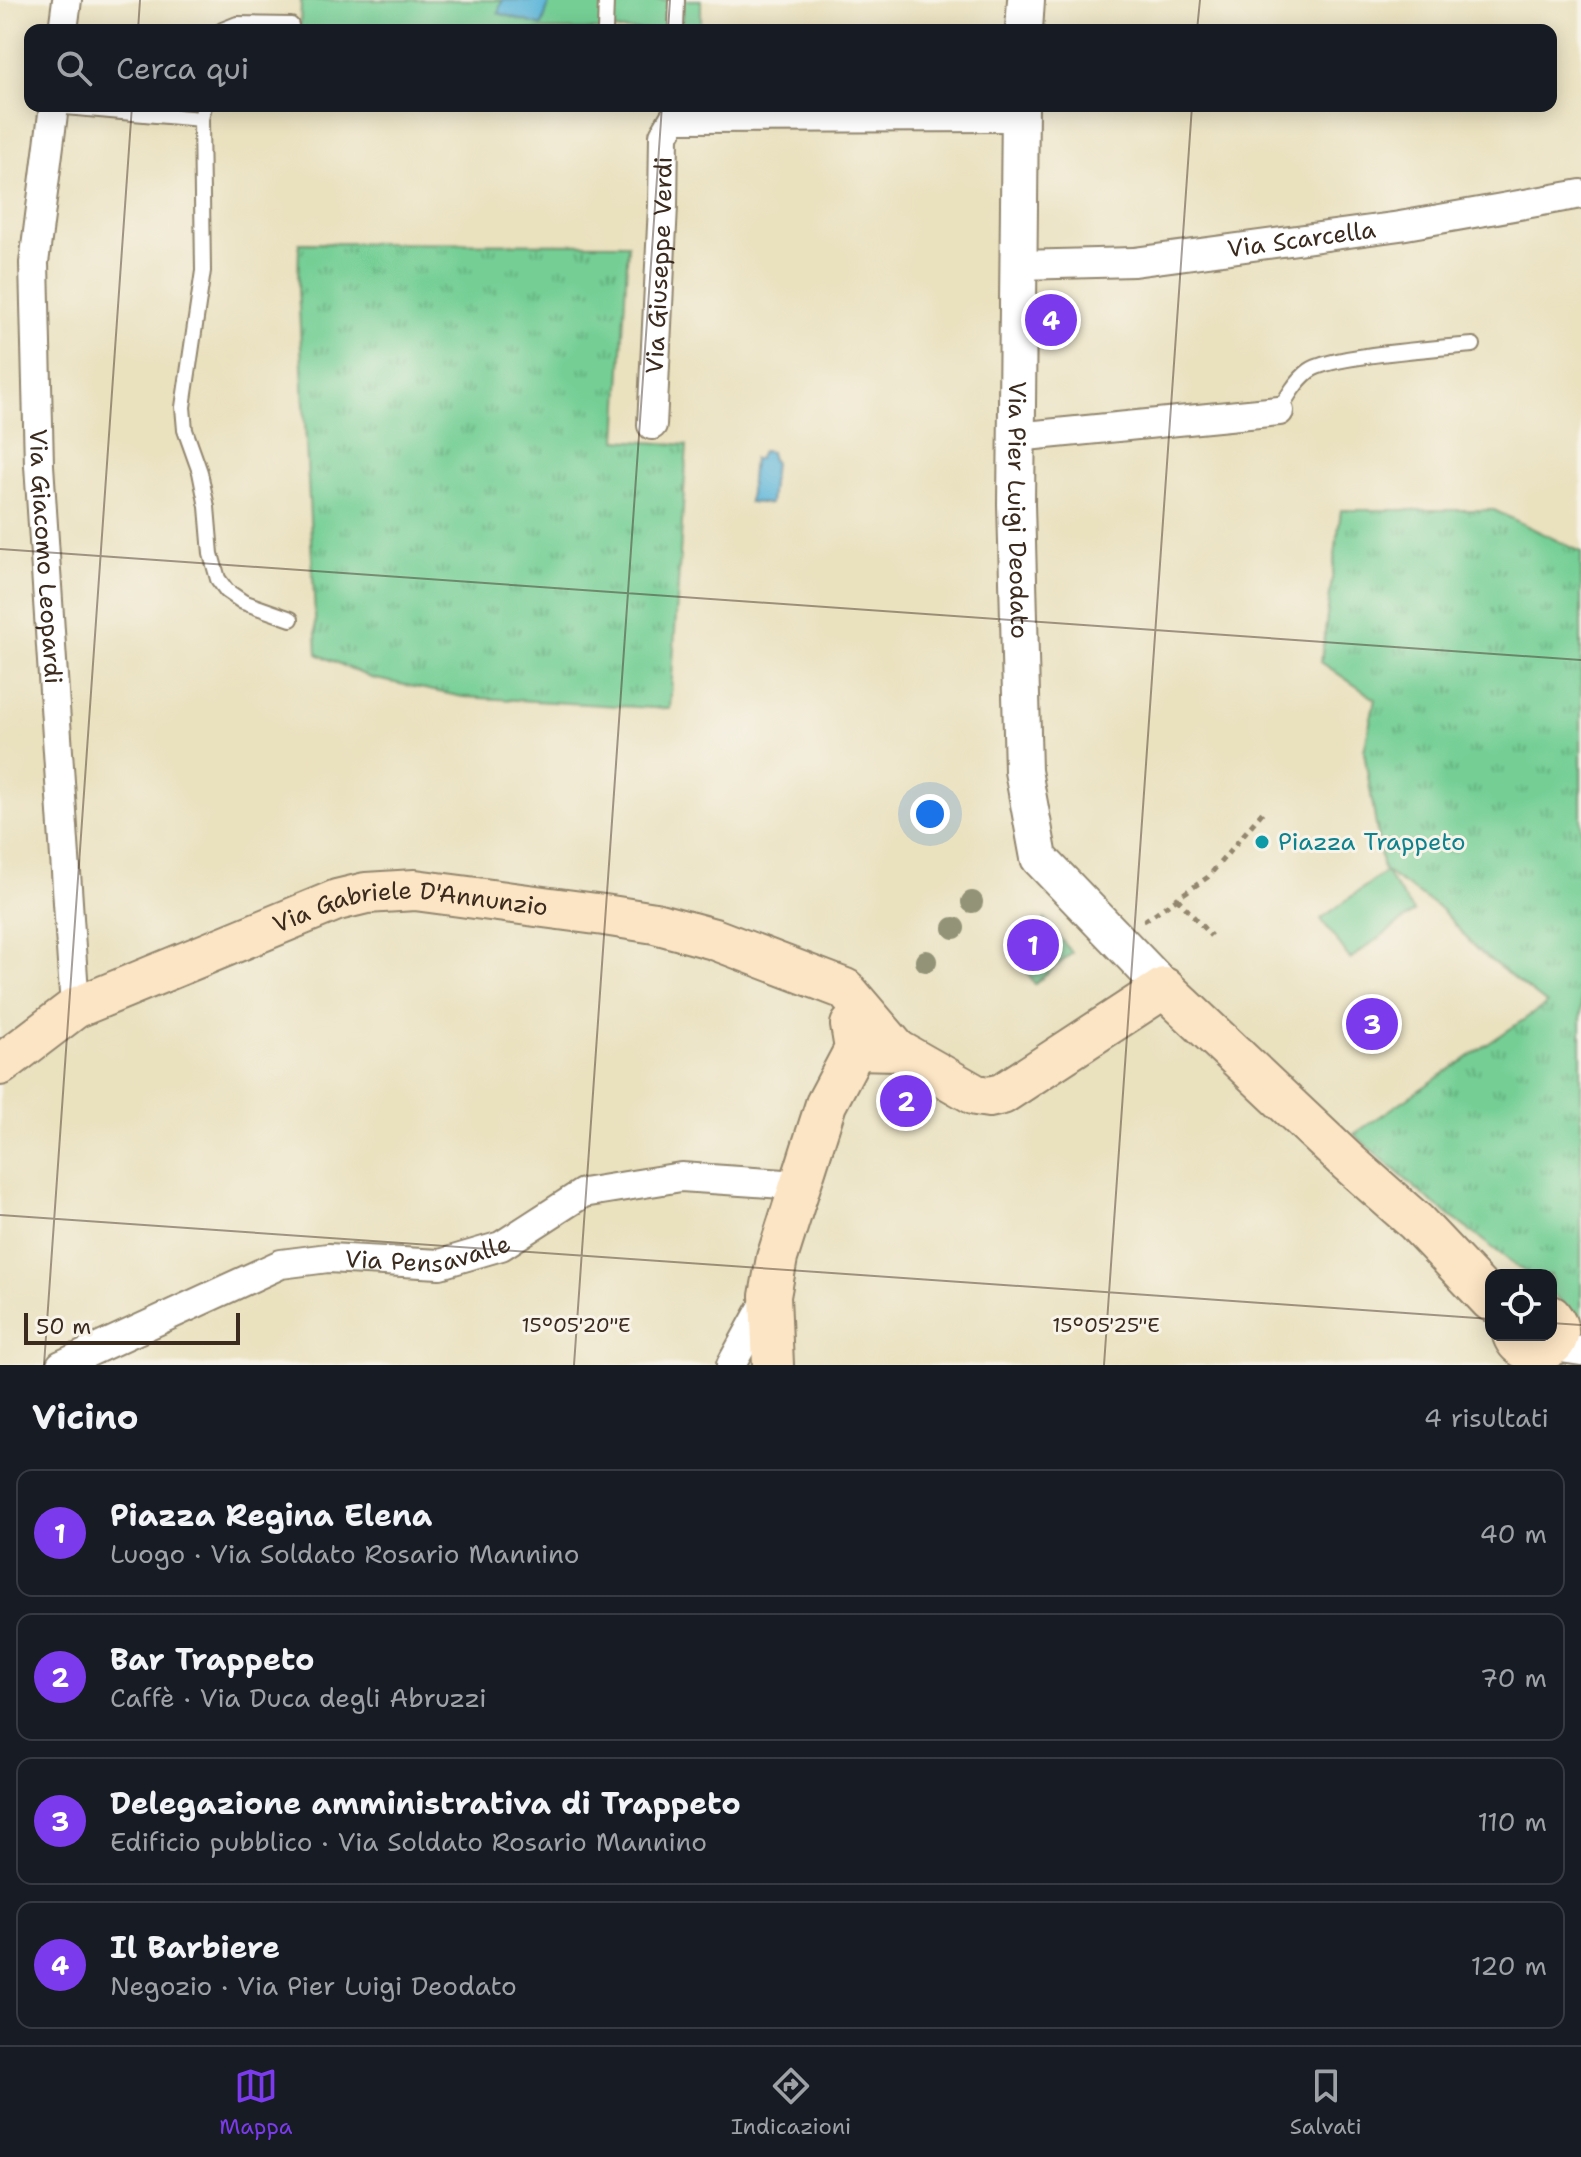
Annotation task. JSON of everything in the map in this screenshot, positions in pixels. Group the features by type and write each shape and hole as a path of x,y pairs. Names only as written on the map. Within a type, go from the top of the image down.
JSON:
{"main road":[{"name":"Via Gabriele D'Annunzio","path":"0,1065 75,1008 337,900 366,893 415,890 655,923 714,939 845,989"},
{"path":"773,1365 770,1296 777,1258 826,1104 855,1049 845,989"},
{"path":"845,989 897,1050 976,1095 989,1097 1002,1094 1173,997 1416,1222 1485,1295"},
{"path":"855,1049 897,1050"},
{"path":"1416,1222 1485,1269"}],"street":[{"path":"64,24 67,0"},
{"path":"1024,24 1026,0"},
{"name":"Via Giacomo Leopardi","path":"53,112 34,263 39,465 75,1008"},
{"name":"Via Giuseppe Verdi","path":"652,425 664,135 674,112 1020,112"},
{"name":"Via Pier Luigi Deodato","path":"1020,112 1016,504 1023,771 1039,858 1173,997"},
{"name":"Via Scarcella","path":"1019,265 1134,262 1400,226 1581,194"},
{"path":"1016,437 1279,411"},
{"name":"Via Pensavalle","path":"61,1365 281,1264 328,1258 440,1264 501,1246 583,1193 681,1177 799,1185"},
{"path":"731,1365 770,1296"}],"lane":[{"path":"605,24 606,0"},
{"path":"676,24 677,0"},
{"path":"181,112 202,113 203,271 184,396 185,430 200,472 211,554 218,579 227,591 243,602 291,619"},
{"path":"1279,411 1300,380 1318,366 1346,359 1473,345"}],"path":[{"path":"1144,921 1208,877 1266,808"},
{"path":"1177,898 1211,936"}],"green space":[{"path":"301,0 701,0 701,24 300,24"},
{"path":"299,243 628,244 617,440 687,445 670,709 463,697 371,678 317,654 298,289"},
{"path":"1341,510 1494,510 1581,552 1581,1318 1557,1298 1557,1269 1521,1269 1429,1200 1354,1134 1547,1004 1477,950 1442,910 1383,870 1364,751 1375,699 1321,662"},
{"path":"1385,872 1414,912 1350,959 1321,919"},
{"path":"1045,919 1072,953 1035,984 1017,960"}],"water":[{"path":"502,0 550,0 543,24 498,13"},
{"path":"762,451 770,452 774,461 770,504 749,502 753,459 758,459"}],"place":[{"name":"Il Barbiere","path":"1051,320"},
{"name":"Piazza Trappeto","path":"1262,842"},
{"name":"Piazza Regina Elena","path":"1033,945"},
{"name":"Delegazione amministrativa di Trappeto","path":"1372,1024"},
{"name":"Bar Trappeto","path":"906,1101"}]}
